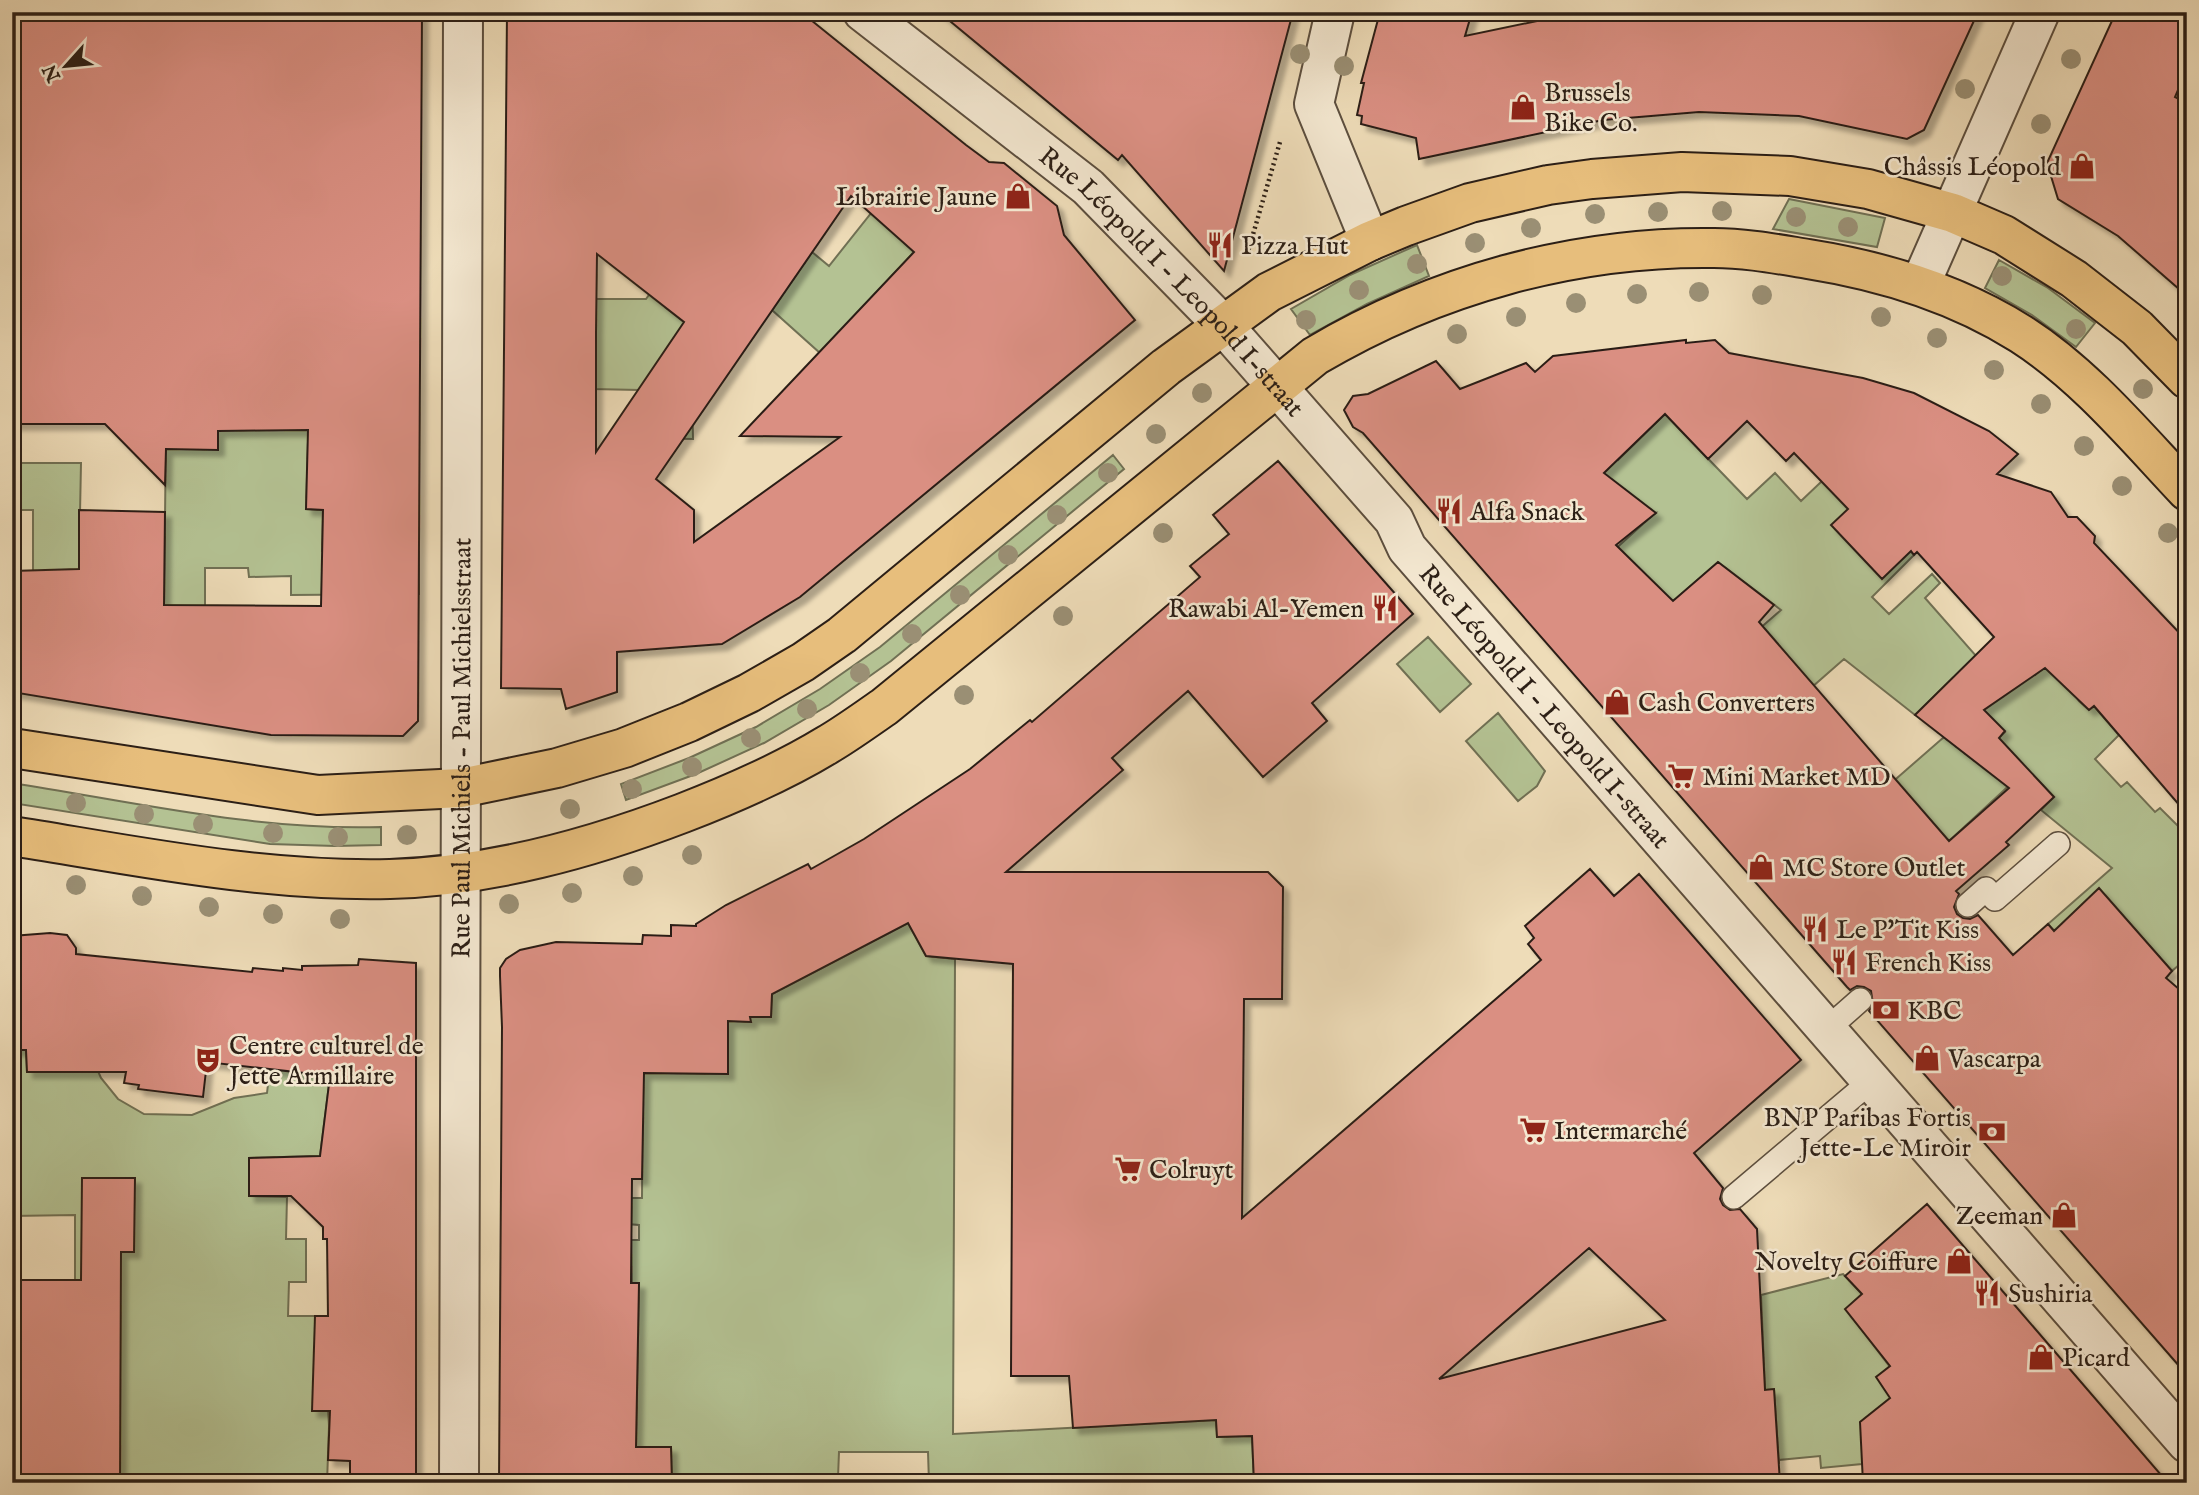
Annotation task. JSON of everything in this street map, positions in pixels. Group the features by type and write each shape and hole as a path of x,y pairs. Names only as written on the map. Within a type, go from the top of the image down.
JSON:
{"main road":[{"path":"12,748 318,794 461,788 557,768 624,748 689,722 749,693 803,662 842,635 1166,367 1280,285 1370,241 1470,203 1592,178 1661,173 1790,176 1868,190 1953,213 2004,235 2074,279 2137,328 2187,379"},
{"path":"12,836 203,867 275,875 390,879 460,874 528,862 648,826 725,796 783,769 827,745 884,707 1315,356 1346,338 1426,303 1522,269 1580,258 1674,248 1758,251 1836,263 1920,285 1968,305 2024,336 2100,400 2187,491"}],"street":[{"name":"Rue Paul Michiels - Paul Michielsstraat","path":"459,1483 463,12"},
{"name":"Rue Léopold I - Leopold I-straat","path":"863,12 1088,187 1223,325 1394,520 1407,548 2187,1443"},
{"path":"1335,12 1314,99 1316,110 1370,241"},
{"path":"1920,285 2040,12"}],"lane":[{"path":"1968,905 1986,889 1995,899 2058,844"},
{"path":"1826,1030 1860,1000"},
{"path":"1734,1198 1870,1082"}],"path":[{"path":"1246,259 1287,119 1316,110"}],"green space":[{"path":"1789,199 1885,218 1877,247 1773,229"},
{"path":"872,212 914,252 820,353 772,310 812,252 829,266"},
{"path":"1417,245 1429,276 1367,304 1310,335 1291,309 1350,275"},
{"path":"1999,260 2048,288 2095,323 2076,347 2032,315 1985,288"},
{"path":"670,266 665,307 684,322 692,390 693,439 639,438 639,390 592,389 596,299 646,299"},
{"path":"309,409 306,509 323,510 322,551 419,552 419,594 291,595 291,576 249,577 248,568 205,568 205,606 164,605 166,431"},
{"path":"1571,411 1618,460 1665,414 1747,499 1775,473 1801,501 1822,481 1887,527 1914,555 1872,597 1889,614 1932,574 1940,583 1925,598 1976,656 2035,675 2053,659 2079,701 2089,710 2094,706 2119,735 2095,759 2121,787 2127,782 2155,812 2160,808 2187,835 2187,958 2172,971 2123,916 2077,956 2048,924 2112,868 2041,810 2054,797 2027,769 1949,841 1889,785 1944,737 1975,761 2005,732 1953,678 1915,715 1844,659 1812,687 1758,630 1781,610 1718,562 1673,601 1611,553 1655,513 1573,532"},
{"path":"1113,455 1124,469 891,661 829,705 764,743 696,774 626,800 621,784 689,758 756,727 820,689 880,647"},
{"path":"12,463 81,463 79,563 122,564 33,575 33,510 12,510"},
{"path":"1428,637 1471,684 1440,712 1397,664"},
{"path":"1498,713 1545,771 1537,786 1518,801 1466,741"},
{"path":"12,783 242,820 335,827 381,827 381,845 270,844 12,803"},
{"path":"908,923 926,956 955,959 953,1434 1216,1420 1217,1437 1252,1436 1254,1483 929,1483 928,1452 839,1452 838,1478 768,1479 767,1483 672,1483 671,1447 636,1447 639,1283 632,1283 631,1240 639,1240 639,1225 627,1224 628,1198 642,1198 643,1073 728,1074 728,1021 750,1022 750,1017 771,1017 772,994"},
{"path":"12,1050 26,1050 27,1072 76,1072 94,1062 101,1078 118,1099 144,1114 192,1115 234,1098 267,1093 272,1050 333,1053 320,1156 249,1158 249,1196 287,1197 286,1239 306,1239 306,1282 289,1282 288,1316 315,1316 327,1391 327,1483 120,1483 75,1280 75,1215 12,1216"},
{"path":"1843,1274 1862,1294 1846,1309 1890,1367 1901,1390 1862,1464 1821,1468 1820,1456 1779,1460 1779,1464 1774,1389 1765,1390 1761,1295"}],"building":[{"path":"12,12 82,12 82,15 422,12 418,721 403,736 271,735 12,692 12,571 79,569 79,510 165,512 164,605 321,606 323,510 306,509 308,430 218,431 218,450 166,449 165,485 105,424 12,424"},
{"path":"507,12 801,12 966,145 989,162 1004,163 1057,206 1064,235 1135,320 800,597 722,644 617,652 617,692 566,709 561,689 501,688","holes":["851,196 914,252 740,436 840,437 694,542 694,510 656,479","597,254 684,322 596,452 596,332"]},
{"path":"939,12 1293,12 1224,271 1122,155 1118,160"},
{"path":"1380,12 1472,12 1465,36 1580,12 1978,12 1924,130 1907,139 1799,116 1699,112 1603,120 1419,159 1416,138 1361,124 1362,116 1357,115 1364,83 1361,83"},
{"path":"2116,12 2187,12 2187,69 2175,97 2187,103 2187,296 2118,236 2058,199 2047,163"},
{"path":"1686,340 1686,343 1715,340 1729,353 1863,378 1914,393 1989,431 2018,454 1997,474 2051,492 2068,517 2077,517 2095,536 2094,543 2187,641 2187,814 2094,706 2089,710 2045,668 1984,710 2005,731 1999,738 2054,797 2006,842 2009,845 1956,891 1959,894 1954,907 1957,914 1963,918 1970,919 1978,915 2013,955 2048,924 2054,931 2099,888 2172,971 2166,978 2187,996 2187,1375 1869,1011 1873,1004 1871,991 1864,987 1857,986 1850,990 1847,987 1363,433 1353,427 1344,410 1353,396 1368,394 1436,361 1460,389 1526,363 1535,372 1553,356","holes":["1665,414 1708,459 1747,421 1786,461 1794,453 1848,509 1831,525 1882,579 1911,551 1914,555 1917,552 1994,637 1915,715 2009,788 1949,841 1759,622 1774,605 1718,562 1673,601 1616,545 1656,513 1604,473"]},
{"path":"1278,461 1413,614 1312,703 1327,721 1263,777 1188,691 1112,758 1123,770 1006,872 1268,872 1283,887 1282,999 1244,999 1242,1218 1541,960 1528,944 1534,938 1525,926 1590,869 1614,896 1639,874 1801,1060 1694,1153 1723,1188 1720,1199 1723,1205 1730,1210 1740,1209 1757,1229 1765,1390 1774,1389 1780,1483 1254,1483 1252,1436 1217,1437 1216,1420 1073,1428 1069,1376 1011,1376 1013,964 926,956 908,923 772,994 771,1017 750,1017 751,1022 728,1021 728,1074 644,1073 642,1179 632,1179 631,1283 639,1283 636,1447 671,1447 672,1483 499,1483 502,1027 500,968 506,959 520,950 556,942 642,944 643,935 671,936 671,925 696,926 726,905 808,864 811,869 864,839 970,769 1030,720 1032,722 1200,577 1190,566 1229,534 1213,515","holes":["1589,1248 1665,1320 1439,1379"]},
{"path":"50,933 67,935 76,948 76,954 252,972 253,968 283,971 283,968 302,970 302,966 358,965 359,959 416,963 416,1483 350,1483 350,1461 328,1460 330,1411 312,1411 315,1316 328,1316 327,1239 323,1239 323,1227 291,1196 249,1196 249,1158 320,1156 330,1076 207,1062 203,1097 138,1089 139,1085 124,1083 126,1072 27,1072 26,1050 12,1050 12,936"},
{"path":"82,1178 135,1178 134,1252 121,1252 120,1483 12,1483 12,1280 81,1280"},
{"path":"1927,1204 2168,1483 1863,1483 1860,1422 1890,1398 1876,1377 1890,1366 1845,1309 1862,1294 1845,1276"}],"place":[{"name":"Brussels Bike Co.","path":"1523,107"},
{"name":"Châssis Léopold","path":"2082,166"},
{"name":"Librairie Jaune","path":"1018,196"},
{"name":"Pizza Hut","path":"1220,245"},
{"name":"Alfa Snack","path":"1449,511"},
{"name":"Rawabi Al-Yemen","path":"1385,608"},
{"name":"Cash Converters","path":"1617,702"},
{"name":"Mini Market MD","path":"1681,776"},
{"name":"MC Store Outlet","path":"1761,867"},
{"name":"Le P'Tit Kiss","path":"1815,929"},
{"name":"French Kiss","path":"1844,962"},
{"name":"KBC","path":"1886,1010"},
{"name":"Vascarpa","path":"1927,1058"},
{"name":"Centre culturel de Jette Armillaire","path":"208,1060"},
{"name":"Intermarché","path":"1533,1130"},
{"name":"BNP Paribas Fortis Jette-Le Miroir","path":"1992,1132"},
{"name":"Colruyt","path":"1128,1169"},
{"name":"Zeeman","path":"2064,1215"},
{"name":"Novelty Coiffure","path":"1959,1261"},
{"name":"Sushiria","path":"1987,1293"},
{"name":"Picard","path":"2041,1357"}]}
